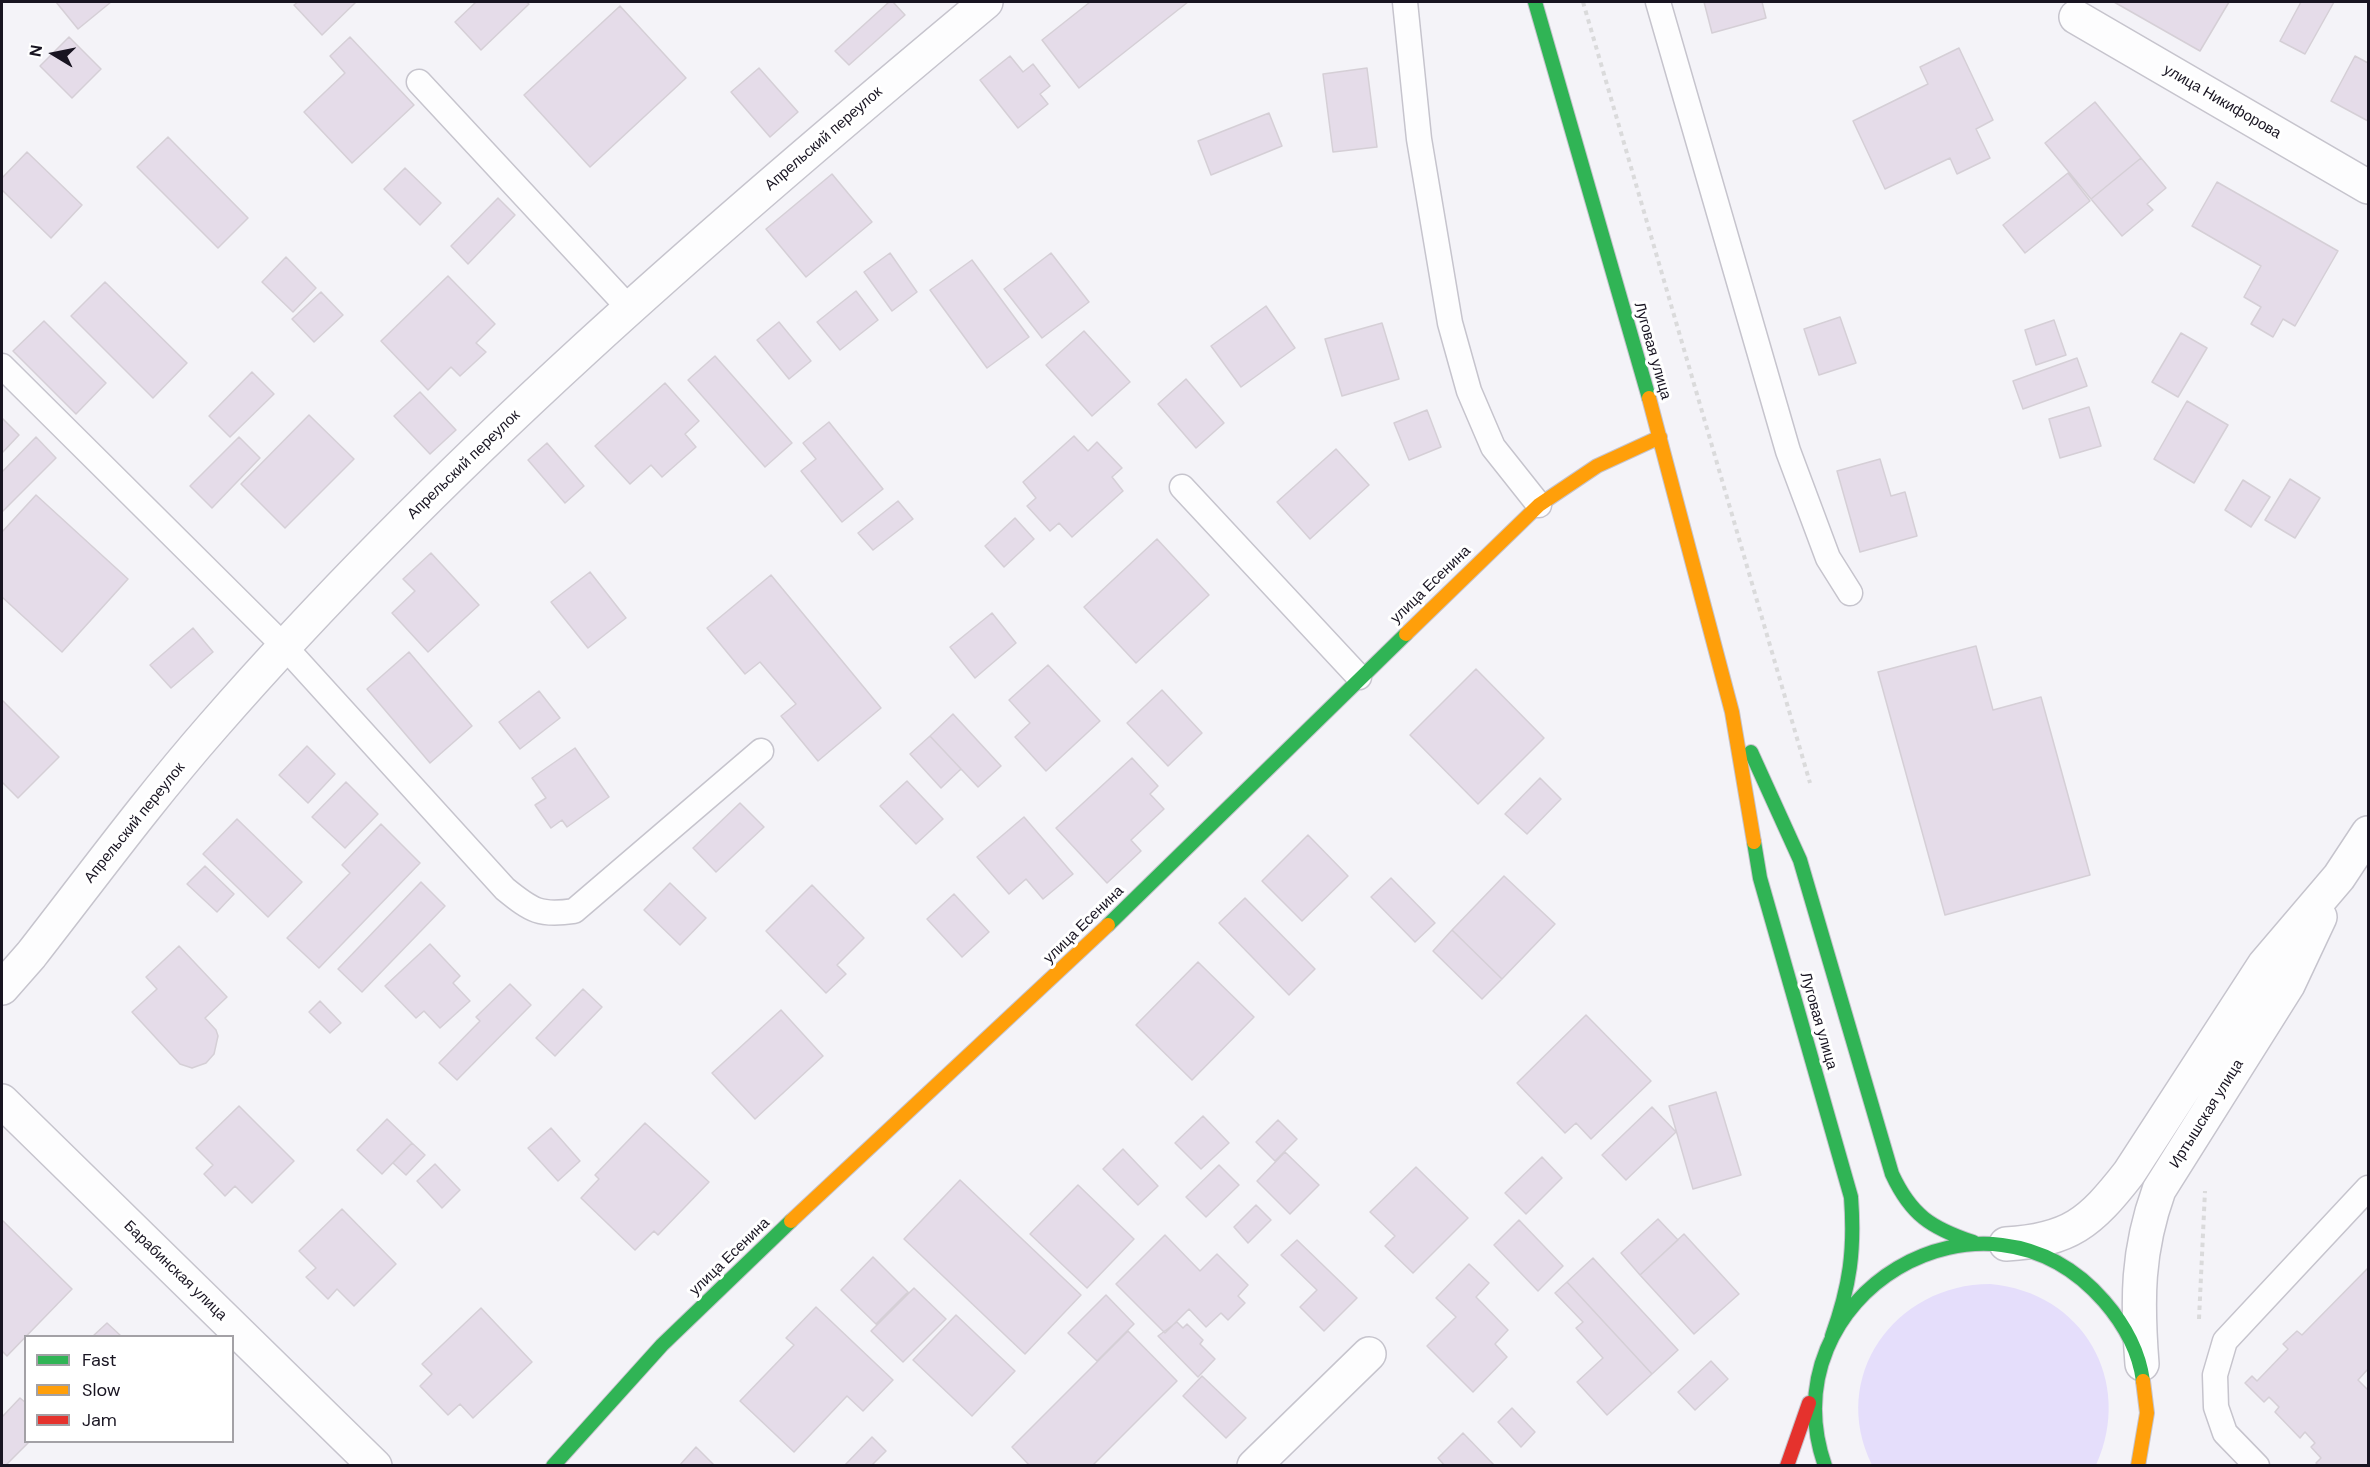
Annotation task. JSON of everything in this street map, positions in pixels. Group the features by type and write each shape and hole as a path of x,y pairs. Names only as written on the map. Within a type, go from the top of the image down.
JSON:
{"main road":[{"name":"Луговая улица","path":"1535,2 1660,437 1732,712 1760,878 1851,1197 1855,1239 1854,1265 1848,1291 1832,1336"},
{"name":"улица Есенина","path":"553,1466 662,1345 837,1176 1068,964 1359,677 1539,505 1598,463 1621,451 1660,437"},
{"name":"Луговая улица","path":"1732,712 1800,860 1892,1174 1902,1197 1914,1214 1931,1226 1991,1244 2035,1252 2062,1264 2093,1286 2118,1315 2128,1331 2143,1369 2148,1411 2146,1433 2138,1466"},
{"path":"1787,1466 1832,1336 1848,1310 1867,1288 1891,1269 1918,1255 1946,1246 1991,1244"},
{"path":"1820,1367 1815,1396 1816,1427 1825,1466"}],"street":[{"name":"Апрельский переулок","path":"2,988 31,955 205,736 395,530 629,309 856,110 986,2"},
{"name":"улица Никифорова","path":"2076,17 2368,187"},
{"name":"Иртышская улица","path":"1991,1244 2036,1242 2062,1235 2086,1221 2108,1200 2129,1173 2264,965 2339,877 2368,836"},
{"name":"Иртышская улица","path":"2143,1369 2138,1318 2141,1257 2148,1221 2159,1190 2288,985 2339,877"},
{"name":"Барабинская улица","path":"2,1101 375,1466"},
{"path":"1254,1466 1369,1354"},
{"path":"2145,1466 2146,1433"}],"lane":[{"path":"1405,2 1419,139 1450,323 1469,391 1493,447 1539,505"},
{"path":"1658,2 1788,451 1828,558 1850,593"},
{"path":"419,82 629,309"},
{"path":"2,366 285,647 505,889 529,909 550,915 574,911 761,751"},
{"path":"1182,487 1359,677"},
{"path":"2257,1466 2225,1433 2216,1407 2215,1375 2225,1341 2368,1188"}],"path":[{"path":"1582,2 1811,786"}],"shaded area":[{"path":"1990,1284 2023,1291 2051,1304 2074,1323 2092,1346 2104,1373 2109,1402 2106,1433 2096,1465 1872,1465 1861,1432 1859,1400 1865,1369 1879,1342 1899,1318 1925,1300 1956,1288"}],"building":[{"path":"56,2 111,2 78,29"},
{"path":"298,2 356,2 322,35 294,5"},
{"path":"476,2 526,2 529,4 481,50 455,22"},
{"path":"889,2 893,2 905,15 849,65 835,51"},
{"path":"1090,2 1188,2 1079,88 1042,40"},
{"path":"1704,2 1762,2 1766,18 1712,33"},
{"path":"2114,2 2229,2 2200,51"},
{"path":"2301,2 2334,2 2305,54 2280,41"},
{"path":"620,6 686,78 590,167 524,95"},
{"path":"69,37 101,69 72,98 40,66"},
{"path":"350,37 414,105 352,163 304,112 345,73 330,56"},
{"path":"1959,48 1993,120 1976,129 1990,158 1957,174 1950,158 1885,189 1853,121 1928,84 1920,67"},
{"path":"1010,56 1023,72 1033,64 1050,86 1040,94 1048,104 1018,128 980,80"},
{"path":"2355,56 2368,63 2368,121 2331,101"},
{"path":"759,68 798,112 770,137 731,92"},
{"path":"1367,68 1377,147 1333,152 1323,74"},
{"path":"2095,102 2141,158 2091,199 2045,143"},
{"path":"1269,113 1282,146 1211,175 1198,141"},
{"path":"168,137 248,218 218,248 137,167"},
{"path":"27,152 82,205 51,238 2,190 2,178"},
{"path":"2141,158 2166,188 2147,204 2153,210 2122,236 2091,199"},
{"path":"405,168 441,203 420,225 384,189"},
{"path":"2068,173 2090,201 2025,253 2003,225"},
{"path":"832,174 872,222 806,277 766,229"},
{"path":"2217,182 2338,251 2295,326 2283,319 2273,337 2251,324 2261,307 2244,297 2261,266 2192,226"},
{"path":"498,198 515,215 468,264 451,246"},
{"path":"890,253 917,292 892,311 864,272"},
{"path":"1051,253 1089,302 1042,338 1004,289"},
{"path":"286,257 316,288 293,312 262,282"},
{"path":"972,260 1029,337 987,368 930,290"},
{"path":"448,276 495,324 476,343 486,352 460,376 451,367 428,390 381,341"},
{"path":"105,282 187,363 153,398 71,316"},
{"path":"856,291 878,320 840,350 817,322"},
{"path":"321,292 343,315 314,342 292,319"},
{"path":"1266,306 1295,348 1241,387 1211,346"},
{"path":"1840,317 1856,363 1819,375 1804,329"},
{"path":"2054,320 2066,355 2036,365 2025,330"},
{"path":"44,321 106,383 76,414 13,351"},
{"path":"779,322 811,361 789,379 757,340"},
{"path":"1382,323 1399,379 1342,396 1325,339"},
{"path":"1084,331 1130,382 1092,416 1046,365"},
{"path":"2181,333 2207,348 2178,397 2152,382"},
{"path":"715,356 792,443 765,467 688,380"},
{"path":"2077,358 2087,386 2023,409 2013,381"},
{"path":"252,372 274,394 230,437 209,416"},
{"path":"1186,379 1224,423 1196,448 1158,404"},
{"path":"665,383 699,421 685,434 696,447 662,477 651,465 630,484 595,446"},
{"path":"420,392 456,430 430,454 394,416"},
{"path":"2187,401 2228,425 2194,483 2154,459"},
{"path":"2089,407 2101,446 2060,458 2049,419"},
{"path":"1427,410 1441,447 1409,460 1394,423"},
{"path":"309,415 354,459 285,528 241,484"},
{"path":"2,418 19,435 2,453"},
{"path":"829,422 883,489 842,522 801,471 816,459 803,443"},
{"path":"1074,436 1088,451 1097,442 1122,468 1112,477 1123,491 1072,537 1059,523 1050,531 1027,506 1036,498 1023,482"},
{"path":"36,437 56,458 2,512 2,472"},
{"path":"239,437 260,458 212,508 190,486"},
{"path":"547,443 584,486 565,503 528,460"},
{"path":"1336,449 1369,485 1310,539 1277,502"},
{"path":"1880,459 1891,496 1905,492 1917,536 1860,552 1837,471"},
{"path":"2290,479 2320,498 2295,538 2265,520"},
{"path":"2243,480 2270,497 2251,527 2225,510"},
{"path":"36,495 128,579 62,652 2,597 2,532"},
{"path":"898,501 913,519 873,550 858,533"},
{"path":"1015,518 1034,539 1004,567 985,546"},
{"path":"1157,539 1209,595 1136,663 1084,607"},
{"path":"431,553 479,605 428,652 392,613 415,591 403,579"},
{"path":"590,572 626,618 588,648 551,602"},
{"path":"771,575 881,708 818,761 781,716 796,704 760,662 745,674 707,628"},
{"path":"992,613 1016,643 975,678 950,647"},
{"path":"193,628 213,652 171,688 150,665"},
{"path":"1976,646 1993,710 2041,697 2090,875 1945,915 1878,672"},
{"path":"409,652 472,726 430,763 367,689"},
{"path":"1048,665 1100,721 1046,771 1015,737 1030,723 1009,700"},
{"path":"1476,669 1544,738 1478,804 1410,735"},
{"path":"1162,690 1202,733 1168,766 1127,723"},
{"path":"539,691 560,718 520,749 499,722"},
{"path":"2,700 59,757 18,798 2,782"},
{"path":"953,714 1001,766 978,787 930,736"},
{"path":"930,736 961,769 941,788 910,754"},
{"path":"307,746 335,774 308,803 279,775"},
{"path":"575,748 609,797 567,827 562,820 551,828 535,805 546,798 532,778"},
{"path":"1132,758 1158,786 1150,794 1164,809 1131,840 1141,851 1107,883 1056,828"},
{"path":"1540,778 1561,799 1527,834 1505,814"},
{"path":"907,781 943,819 916,844 880,806"},
{"path":"346,782 378,814 345,848 312,817"},
{"path":"740,803 764,827 716,872 693,848"},
{"path":"1024,817 1073,874 1043,899 1026,879 1009,894 977,857"},
{"path":"237,819 302,882 268,917 203,854"},
{"path":"381,824 420,863 319,968 287,938 350,873 342,865"},
{"path":"1308,835 1348,876 1302,921 1262,881"},
{"path":"205,866 234,894 217,912 187,884"},
{"path":"1504,876 1555,924 1502,979 1452,930"},
{"path":"1391,878 1435,923 1415,942 1371,897"},
{"path":"421,882 445,906 362,992 338,969"},
{"path":"670,883 706,918 680,945 644,910"},
{"path":"812,885 864,938 837,965 846,974 826,993 766,931"},
{"path":"954,894 989,932 962,957 927,919"},
{"path":"1245,898 1315,969 1289,995 1219,923"},
{"path":"1452,930 1502,979 1482,999 1433,951"},
{"path":"430,944 460,976 453,983 470,1001 440,1028 424,1011 416,1018 385,986"},
{"path":"179,946 227,997 205,1018 216,1030 218,1036 214,1054 206,1063 192,1068 180,1064 132,1012 157,989 146,977"},
{"path":"1198,962 1254,1017 1192,1080 1136,1025"},
{"path":"510,984 531,1005 457,1080 439,1063 480,1021 476,1017"},
{"path":"583,989 602,1007 555,1056 536,1038"},
{"path":"320,1001 341,1023 330,1033 309,1012"},
{"path":"781,1010 823,1056 755,1119 712,1073"},
{"path":"1586,1015 1651,1081 1591,1139 1576,1123 1565,1133 1517,1083"},
{"path":"1716,1092 1741,1175 1693,1189 1669,1106"},
{"path":"239,1106 294,1161 252,1203 235,1186 225,1196 204,1174 213,1165 196,1148"},
{"path":"1652,1107 1676,1132 1626,1180 1602,1155"},
{"path":"1203,1116 1229,1143 1201,1169 1175,1143"},
{"path":"387,1119 412,1143 382,1174 357,1150"},
{"path":"1278,1120 1297,1139 1275,1161 1256,1142"},
{"path":"645,1123 709,1182 658,1235 654,1231 635,1250 581,1198 599,1179 595,1175"},
{"path":"551,1128 580,1161 558,1181 528,1148"},
{"path":"412,1143 425,1155 406,1175 393,1163"},
{"path":"1123,1149 1158,1186 1138,1205 1103,1169"},
{"path":"1285,1152 1319,1185 1290,1214 1257,1181"},
{"path":"1542,1157 1562,1178 1526,1214 1505,1193"},
{"path":"435,1164 460,1190 442,1208 417,1181"},
{"path":"1219,1165 1239,1185 1206,1217 1186,1197"},
{"path":"1416,1167 1468,1218 1413,1273 1385,1246 1395,1236 1370,1212"},
{"path":"960,1180 1081,1295 1025,1354 904,1239"},
{"path":"1078,1185 1134,1239 1087,1288 1030,1234"},
{"path":"1256,1205 1271,1220 1248,1243 1234,1227"},
{"path":"342,1209 396,1264 354,1306 337,1289 328,1299 306,1277 316,1268 299,1251"},
{"path":"1658,1219 1678,1240 1640,1275 1621,1253"},
{"path":"2,1220 72,1289 27,1335 24,1335 24,1338 7,1356 2,1351"},
{"path":"1519,1220 1563,1266 1538,1291 1494,1245"},
{"path":"1684,1234 1739,1294 1694,1334 1640,1275"},
{"path":"1165,1235 1200,1271 1217,1254 1248,1285 1238,1296 1245,1303 1228,1320 1221,1313 1206,1327 1189,1309 1165,1333 1116,1284"},
{"path":"1297,1240 1357,1298 1324,1331 1300,1307 1317,1290 1281,1255"},
{"path":"873,1257 908,1292 876,1324 841,1290"},
{"path":"1593,1258 1678,1350 1652,1374 1567,1282"},
{"path":"1469,1264 1489,1283 1476,1297 1508,1330 1495,1344 1507,1357 1473,1392 1427,1346 1456,1317 1436,1298"},
{"path":"2368,1268 2368,1369 2358,1380 2368,1390 2368,1466 2319,1466 2316,1463 2321,1458 2311,1447 2315,1443 2305,1432 2300,1438 2275,1412 2279,1407 2269,1397 2264,1402 2245,1383 2252,1376 2257,1381 2288,1349 2283,1344 2297,1331 2302,1335"},
{"path":"1567,1282 1652,1374 1607,1415 1577,1382 1603,1358 1576,1328 1583,1322 1555,1293"},
{"path":"914,1288 946,1319 903,1362 871,1331"},
{"path":"1106,1295 1134,1324 1097,1361 1068,1333"},
{"path":"816,1307 893,1380 863,1411 847,1396 794,1452 740,1401 794,1345 786,1338"},
{"path":"481,1308 532,1362 473,1418 460,1404 448,1415 420,1386 432,1374 422,1364"},
{"path":"956,1315 1015,1371 972,1416 913,1360"},
{"path":"1177,1322 1183,1328 1187,1324 1203,1340 1200,1344 1215,1359 1198,1377 1158,1336"},
{"path":"107,1323 120,1335 94,1335"},
{"path":"1128,1331 1177,1381 1092,1466 1030,1466 1012,1447"},
{"path":"1711,1361 1728,1379 1695,1410 1678,1392"},
{"path":"1202,1376 1246,1418 1226,1438 1183,1396"},
{"path":"20,1398 24,1401 24,1443 28,1443 5,1466 2,1466 2,1417"},
{"path":"1512,1408 1535,1432 1521,1447 1498,1422"},
{"path":"1463,1433 1495,1466 1445,1466 1438,1458"},
{"path":"872,1437 886,1451 871,1466 844,1466"},
{"path":"696,1447 715,1466 679,1466"}],"traffic: fast":[{"path":"1535,2 1649,398"},
{"path":"1108,925 1406,634"},
{"path":"1751,752 1800,860 1892,1174 1907,1200 1924,1218 1945,1231 1973,1242"},
{"path":"1754,842 1760,878 1851,1197 1850,1268 1832,1336"},
{"path":"553,1466 662,1345 791,1221"},
{"path":"1825,1466 1815,1404 1827,1349 1856,1303 1898,1268 1948,1248 2002,1245 2055,1262 2104,1301 2111,1310 2134,1349 2143,1381"}],"traffic: slow":[{"path":"1649,398 1732,712 1754,842"},
{"path":"1406,634 1539,505 1597,466 1660,437"},
{"path":"791,1221 1108,925"},
{"path":"2138,1466 2147,1413 2143,1381"}],"traffic: jam":[{"path":"1787,1466 1809,1403"}]}
